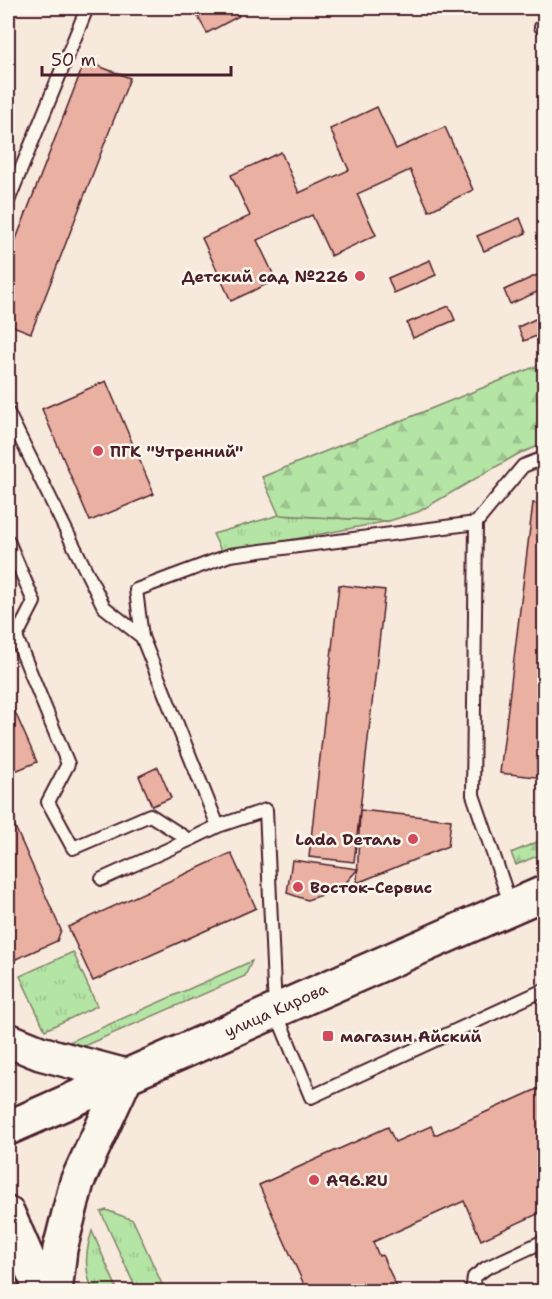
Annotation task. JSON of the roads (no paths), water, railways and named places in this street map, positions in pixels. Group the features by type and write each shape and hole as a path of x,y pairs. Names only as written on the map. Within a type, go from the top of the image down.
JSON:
{"main road":[{"name":"улица Кирова","path":"8,1128 511,907 544,896"},
{"path":"8,1040 40,1053 126,1076 77,1182 60,1249 55,1292"},
{"path":"8,1214 42,1292"}],"lane":[{"path":"8,201 87,8"},
{"path":"8,413 104,607 142,637"},
{"path":"511,907 473,795 476,523 523,466 544,458"},
{"path":"218,826 142,637 136,590 230,555 476,523"},
{"path":"8,541 34,602 16,637 68,764 48,802 73,848 150,814 189,840"},
{"path":"102,879 218,826 266,810 275,1010 311,1097 544,990"},
{"path":"472,1292 474,1277 486,1268 544,1241"}],"place":[{"name":"Детский сад №226","path":"360,276"},
{"name":"ПГК \"Утренний\"","path":"98,451"},
{"name":"Lada Dеталь","path":"413,839"},
{"name":"Восток-Сервис","path":"298,887"},
{"name":"магазин Айский","path":"328,1036"},
{"name":"А96.RU","path":"314,1180"}]}
